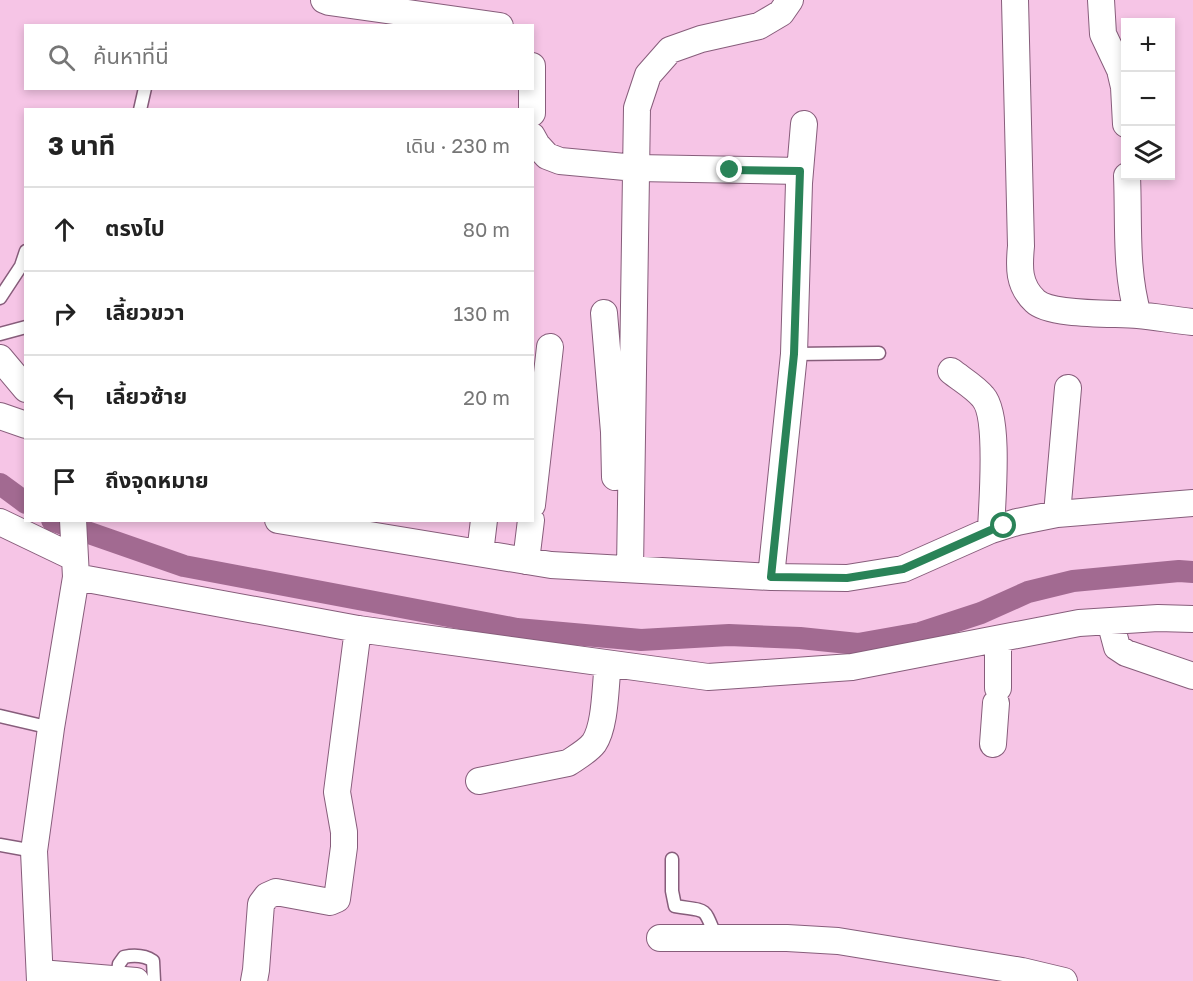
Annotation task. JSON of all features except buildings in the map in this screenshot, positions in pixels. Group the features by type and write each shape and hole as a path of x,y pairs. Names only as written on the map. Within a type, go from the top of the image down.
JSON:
{"street":[{"path":"324,0 486,24"},
{"path":"630,558 637,108 648,75 670,50 701,39 759,26 782,13 790,0"},
{"path":"1015,0 1021,246 1019,272 1024,289 1036,303 1056,310 1138,315 1193,322"},
{"path":"1101,0 1103,34 1121,74"},
{"path":"532,90 532,108"},
{"path":"771,577 794,354 800,171 804,124"},
{"path":"534,140 547,156 554,158 636,168 800,171"},
{"path":"1127,180 1129,274 1138,315"},
{"path":"604,313 614,432 617,525 630,558"},
{"path":"534,487 550,347"},
{"path":"0,358 24,387"},
{"path":"951,371 982,395 988,404 993,427 991,530"},
{"path":"1057,514 1068,388"},
{"path":"0,416 24,424"},
{"path":"290,522 551,565 630,558 771,577 847,578 903,569 991,530 1057,514 1193,503"},
{"path":"0,522 75,549 358,629 708,677 852,667 1079,623 1158,618 1193,619"},
{"path":"480,553 484,522"},
{"path":"526,561 531,522"},
{"path":"75,549 34,851 40,977 127,980"},
{"path":"1110,621 1118,647 1126,653 1143,661 1193,676"},
{"path":"254,981 261,904 267,896 276,892 330,902 337,899 344,832 337,792 358,629"},
{"path":"993,744 998,639"},
{"path":"478,781 568,763 581,755 594,743 601,725 608,664"},
{"path":"660,938 787,938 838,941 1053,980"}],"lane":[{"path":"140,108 144,90"},
{"path":"0,298 21,266 24,257"},
{"path":"0,334 24,328"},
{"path":"794,354 879,353"},
{"path":"0,716 51,728"},
{"path":"0,845 34,851"},
{"path":"672,860 672,891 675,906 704,910 717,939"},
{"path":"127,980 119,964 124,957 132,956 147,957 153,961 154,981"}],"waterway":[{"path":"0,484 24,502"},
{"path":"58,522 184,566 517,629 641,640 729,635 800,638 858,644 920,633 981,613 1028,592 1073,581 1179,571 1193,572"}],"route":[{"path":"730,170 800,171 794,354 771,577 847,578 903,569 1004,526"}]}
